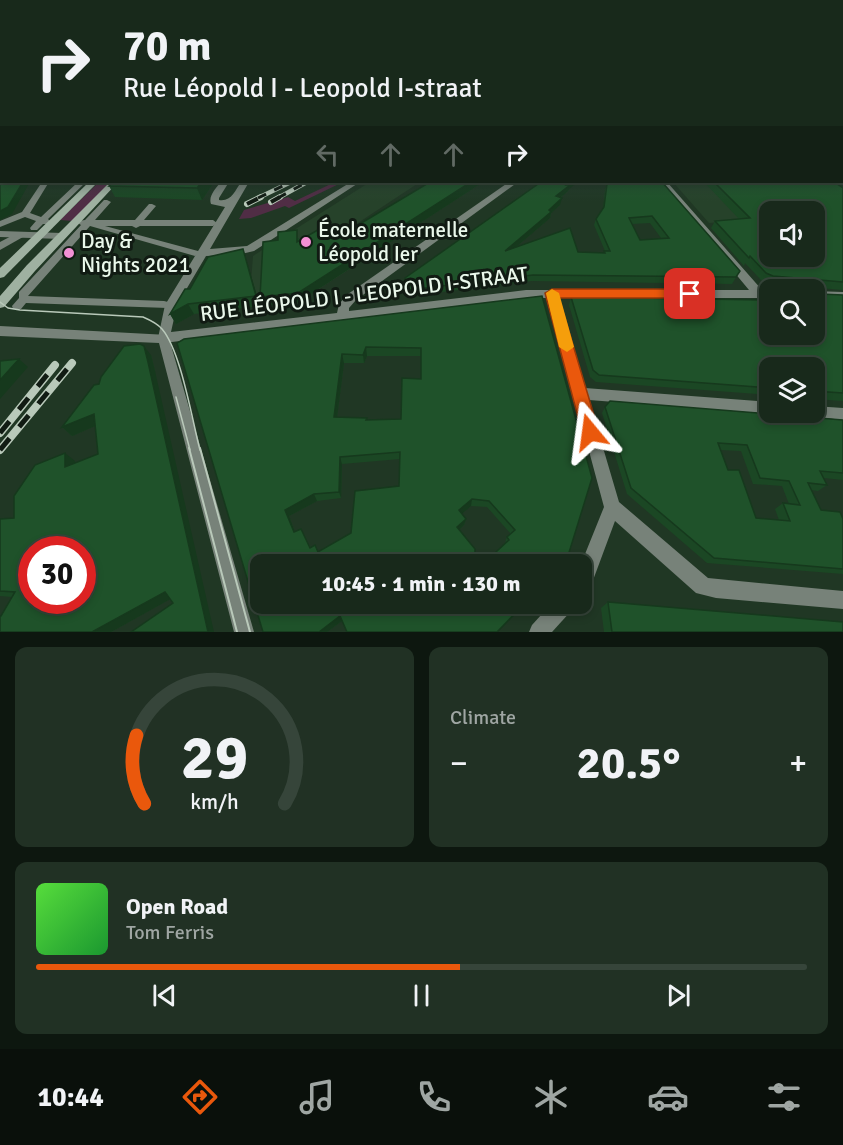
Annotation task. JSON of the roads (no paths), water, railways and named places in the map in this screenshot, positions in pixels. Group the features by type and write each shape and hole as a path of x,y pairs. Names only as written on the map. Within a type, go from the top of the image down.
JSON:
{"main road":[{"path":"0,274 40,227 93,183"},
{"path":"0,304 113,183"}],"street":[{"path":"0,224 25,214 44,183"},
{"path":"0,247 40,227 81,183"},
{"path":"224,183 214,198 214,202 225,204 235,199"},
{"path":"244,183 198,253 169,309 168,335 244,632"},
{"path":"85,223 198,253 232,253 250,249 354,183"},
{"path":"343,315 343,307 352,297 513,183"},
{"path":"664,183 759,288"},
{"path":"107,202 52,259 23,294 23,304 142,309"},
{"path":"129,235 152,206"},
{"path":"25,214 40,227 62,236"},
{"path":"85,223 139,221 213,223"},
{"path":"0,234 20,235"},
{"path":"552,293 612,507 703,586 843,600"},
{"name":"RUE LÉOPOLD I - LEOPOLD I-STRAAT","path":"0,332 168,335 526,294 759,294"},
{"path":"825,295 843,296"},
{"path":"123,309 142,309 164,305"},
{"path":"579,393 759,407"},
{"path":"825,412 843,414"},
{"path":"592,558 612,507"},
{"path":"539,632 555,614"}],"tram line":[{"path":"0,302 8,308 20,310 143,317 158,325 169,339 175,353 200,450"},
{"path":"176,397 190,450"},
{"path":"189,448 237,632"},
{"path":"200,448 250,632"}],"railway":[{"path":"258,198 289,183"},
{"path":"278,198 305,183"},
{"path":"247,204 261,197"},
{"path":"271,202 280,197"},
{"path":"0,450 72,363"},
{"path":"0,433 55,365"}],"place":[{"name":"École maternelle Léopold Ier","path":"306,242"},
{"name":"Day & Nights 2021","path":"69,253"}]}
